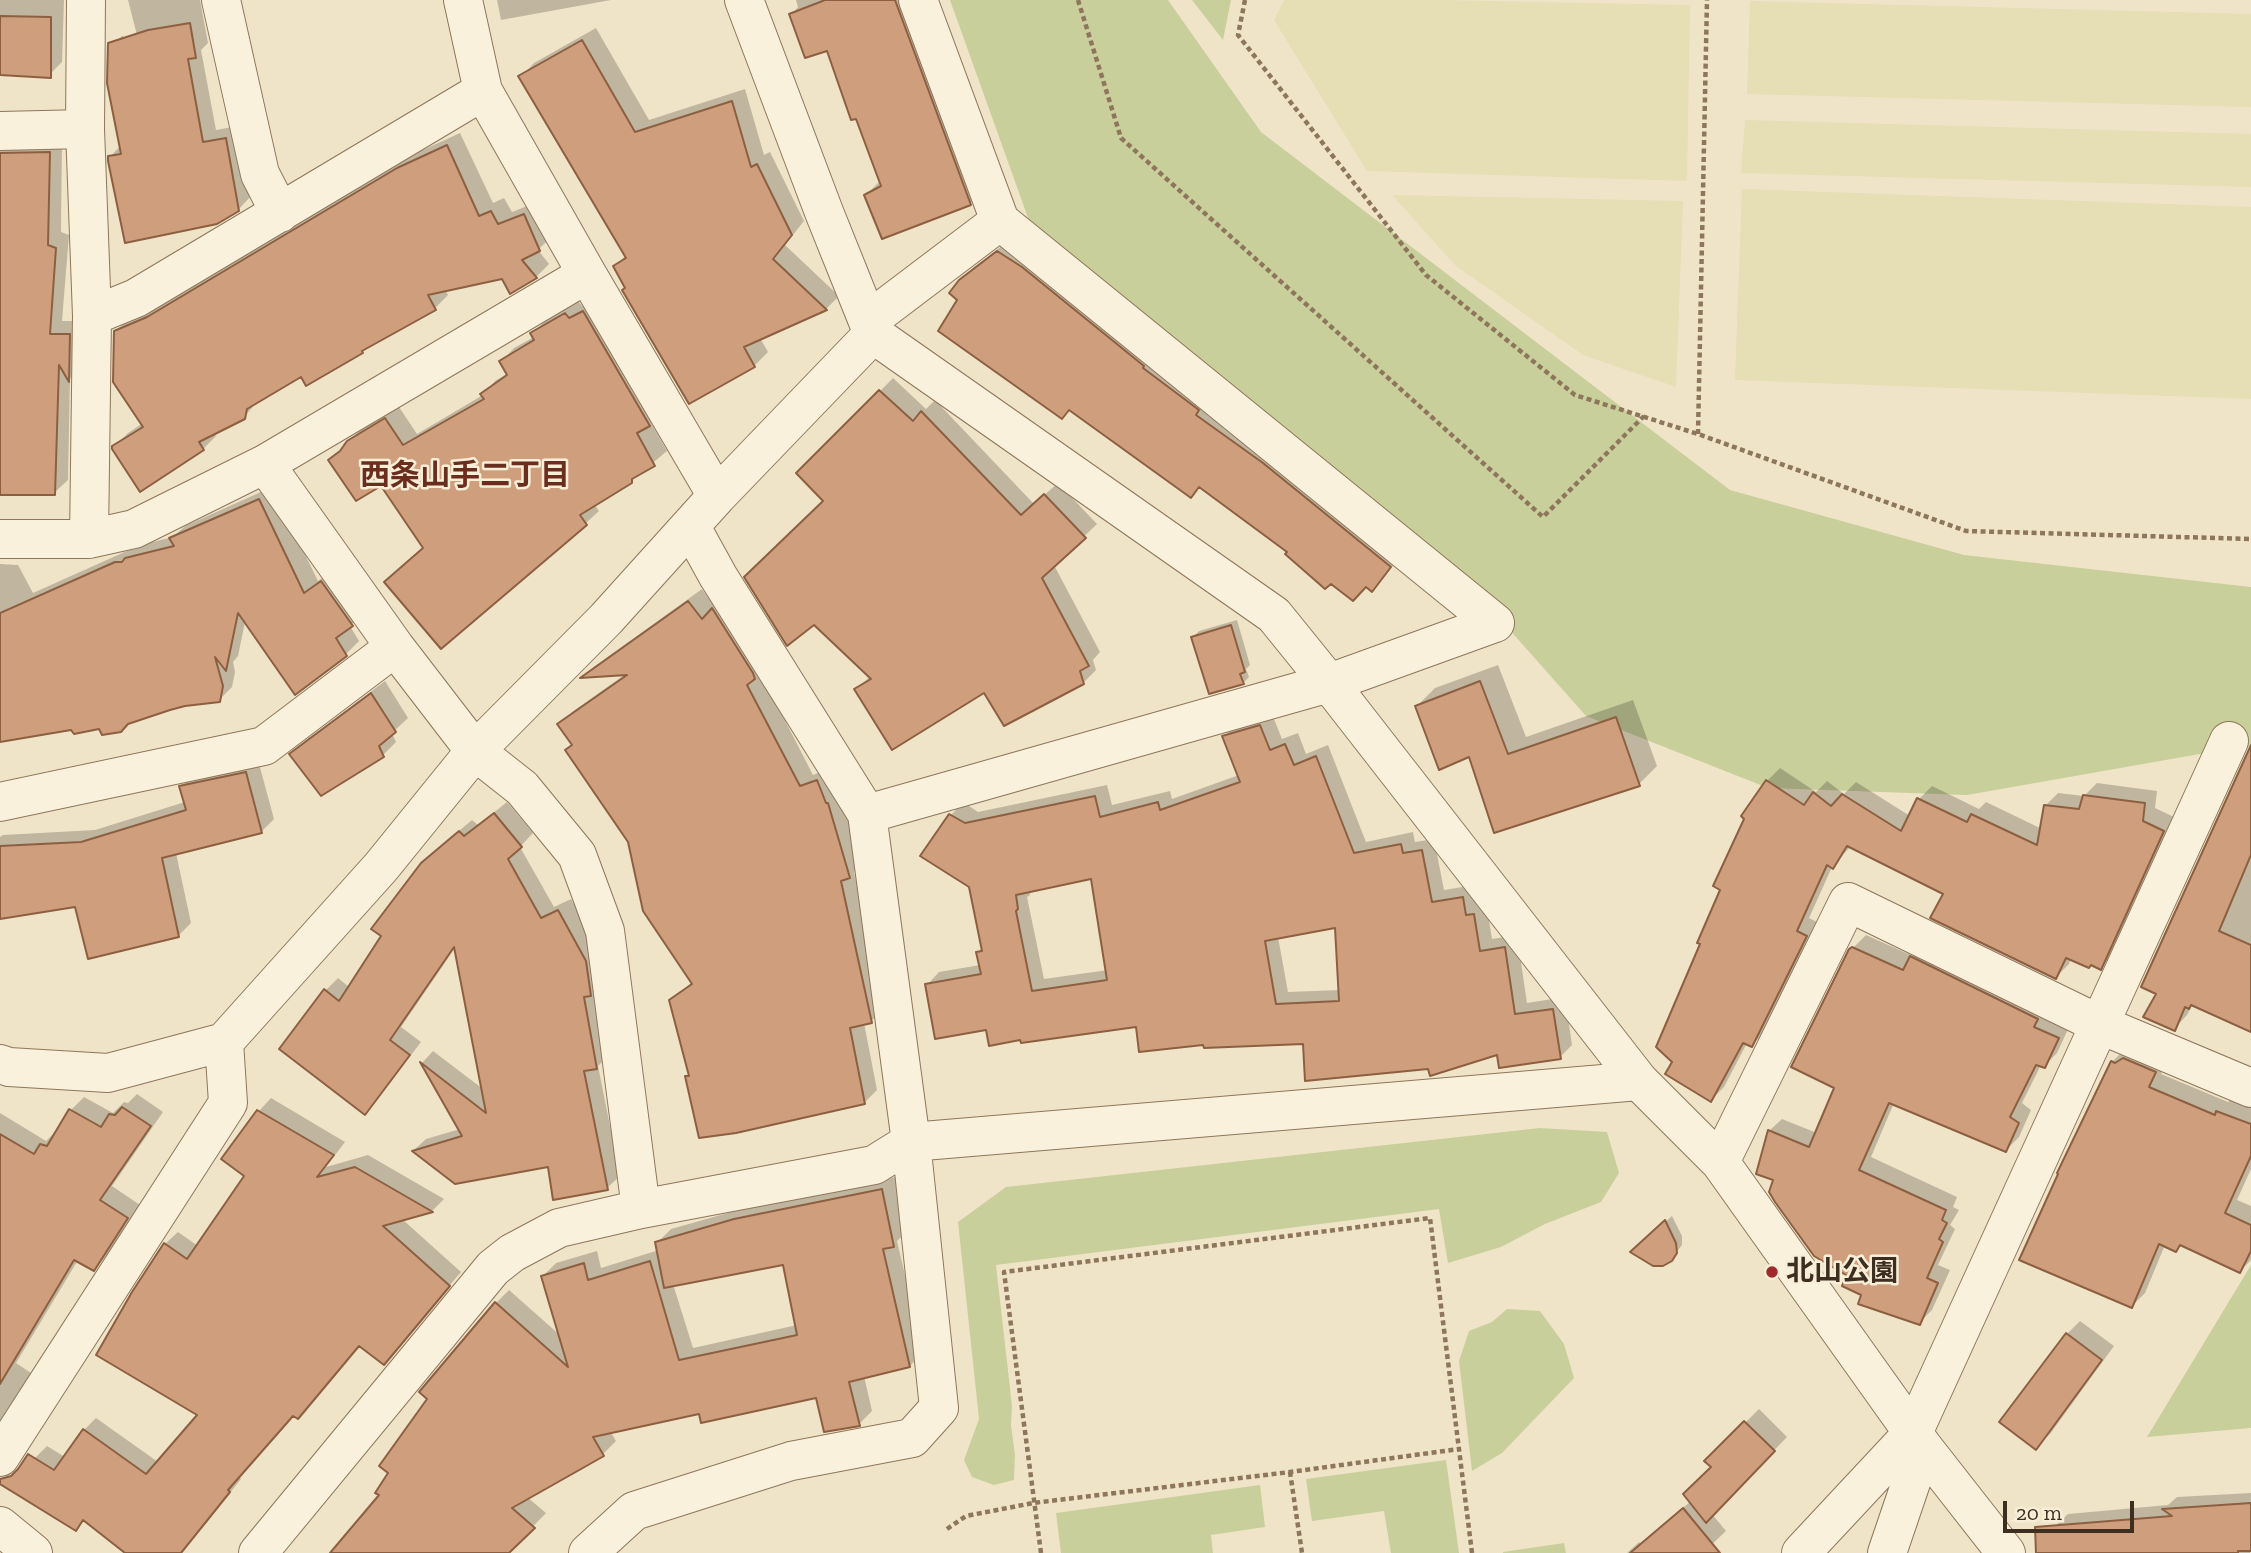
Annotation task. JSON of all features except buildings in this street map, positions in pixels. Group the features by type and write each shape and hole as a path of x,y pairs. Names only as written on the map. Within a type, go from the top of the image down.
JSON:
{"street":[{"path":"86,0 85,129 92,316 89,539"},
{"path":"221,0 260,174 280,213"},
{"path":"463,0 482,91 717,496"},
{"path":"744,0 870,327 1274,615 1639,1081 1720,1162 1918,1440 2006,1553"},
{"path":"867,814 1329,683 1495,623 1000,221 918,0"},
{"path":"92,316 136,298 482,91"},
{"path":"0,131 85,129"},
{"path":"0,1064 9,1067 108,1073 224,1042 381,867 475,751 606,620 870,327 1000,221"},
{"path":"0,539 89,539 134,529 265,464 587,275"},
{"path":"265,464 396,647 475,751 522,788 577,855 605,930 641,1209"},
{"path":"587,1553 634,1511 791,1461 912,1438 939,1408 911,1142 867,814 718,576 691,527"},
{"path":"0,802 264,746 396,647"},
{"path":"1887,1553 1918,1440 2229,741"},
{"path":"1720,1162 1848,902 2101,1025 2251,1088"},
{"path":"0,1457 228,1102 224,1042"},
{"path":"258,1553 493,1268 512,1253 559,1228 641,1209 874,1165 911,1142 1639,1081"},
{"path":"1801,1553 1918,1440"},
{"path":"0,1526 33,1553"}],"path":[{"path":"1078,0 1121,138 1543,517 1644,416"},
{"path":"1245,0 1238,35 1426,275 1575,395 1698,434 1966,531 2251,539"},
{"path":"1698,434 1707,0"},
{"path":"1041,1553 1004,1272 1430,1219 1472,1553"},
{"path":"947,1529 966,1516 1033,1503 1459,1449"},
{"path":"1290,1472 1302,1553"}],"shaded area":[{"path":"1284,0 1690,5 1687,181 1367,171 1274,20"},
{"path":"1750,1 2251,14 2251,107 1747,94"},
{"path":"1745,120 2251,134 2251,187 1741,173"},
{"path":"1742,189 2251,207 2251,399 1735,380"},
{"path":"1392,195 1683,201 1676,387 1583,355 1456,266"}],"green space":[{"path":"950,0 1168,0 1261,132 1730,490 1964,555 2251,587 2251,745 1967,795 1768,788 1586,716 1492,610 1042,257"},
{"path":"1192,0 1231,0 1223,40"},
{"path":"1540,1128 1607,1132 1619,1173 1601,1202 1545,1224 1501,1247 1448,1263 1439,1209 996,1265 1012,1406 1014,1480 994,1485 972,1477 964,1460 979,1419 958,1222 1006,1187"},
{"path":"2251,1265 2251,1428 2147,1437"},
{"path":"1507,1309 1540,1311 1564,1344 1574,1378 1502,1453 1472,1471 1459,1361 1469,1331 1492,1322"},
{"path":"1446,1460 1459,1553 1391,1553 1384,1511 1312,1521 1306,1479"},
{"path":"1260,1485 1265,1527 1211,1535 1213,1553 1061,1553 1056,1513"},
{"path":"1564,1543 1566,1553 1503,1553 1503,1552"}],"place":[{"name":"北山公園","path":"1772,1272"}],"district":[{"name":"西条山手二丁目","path":"465,476"}]}
